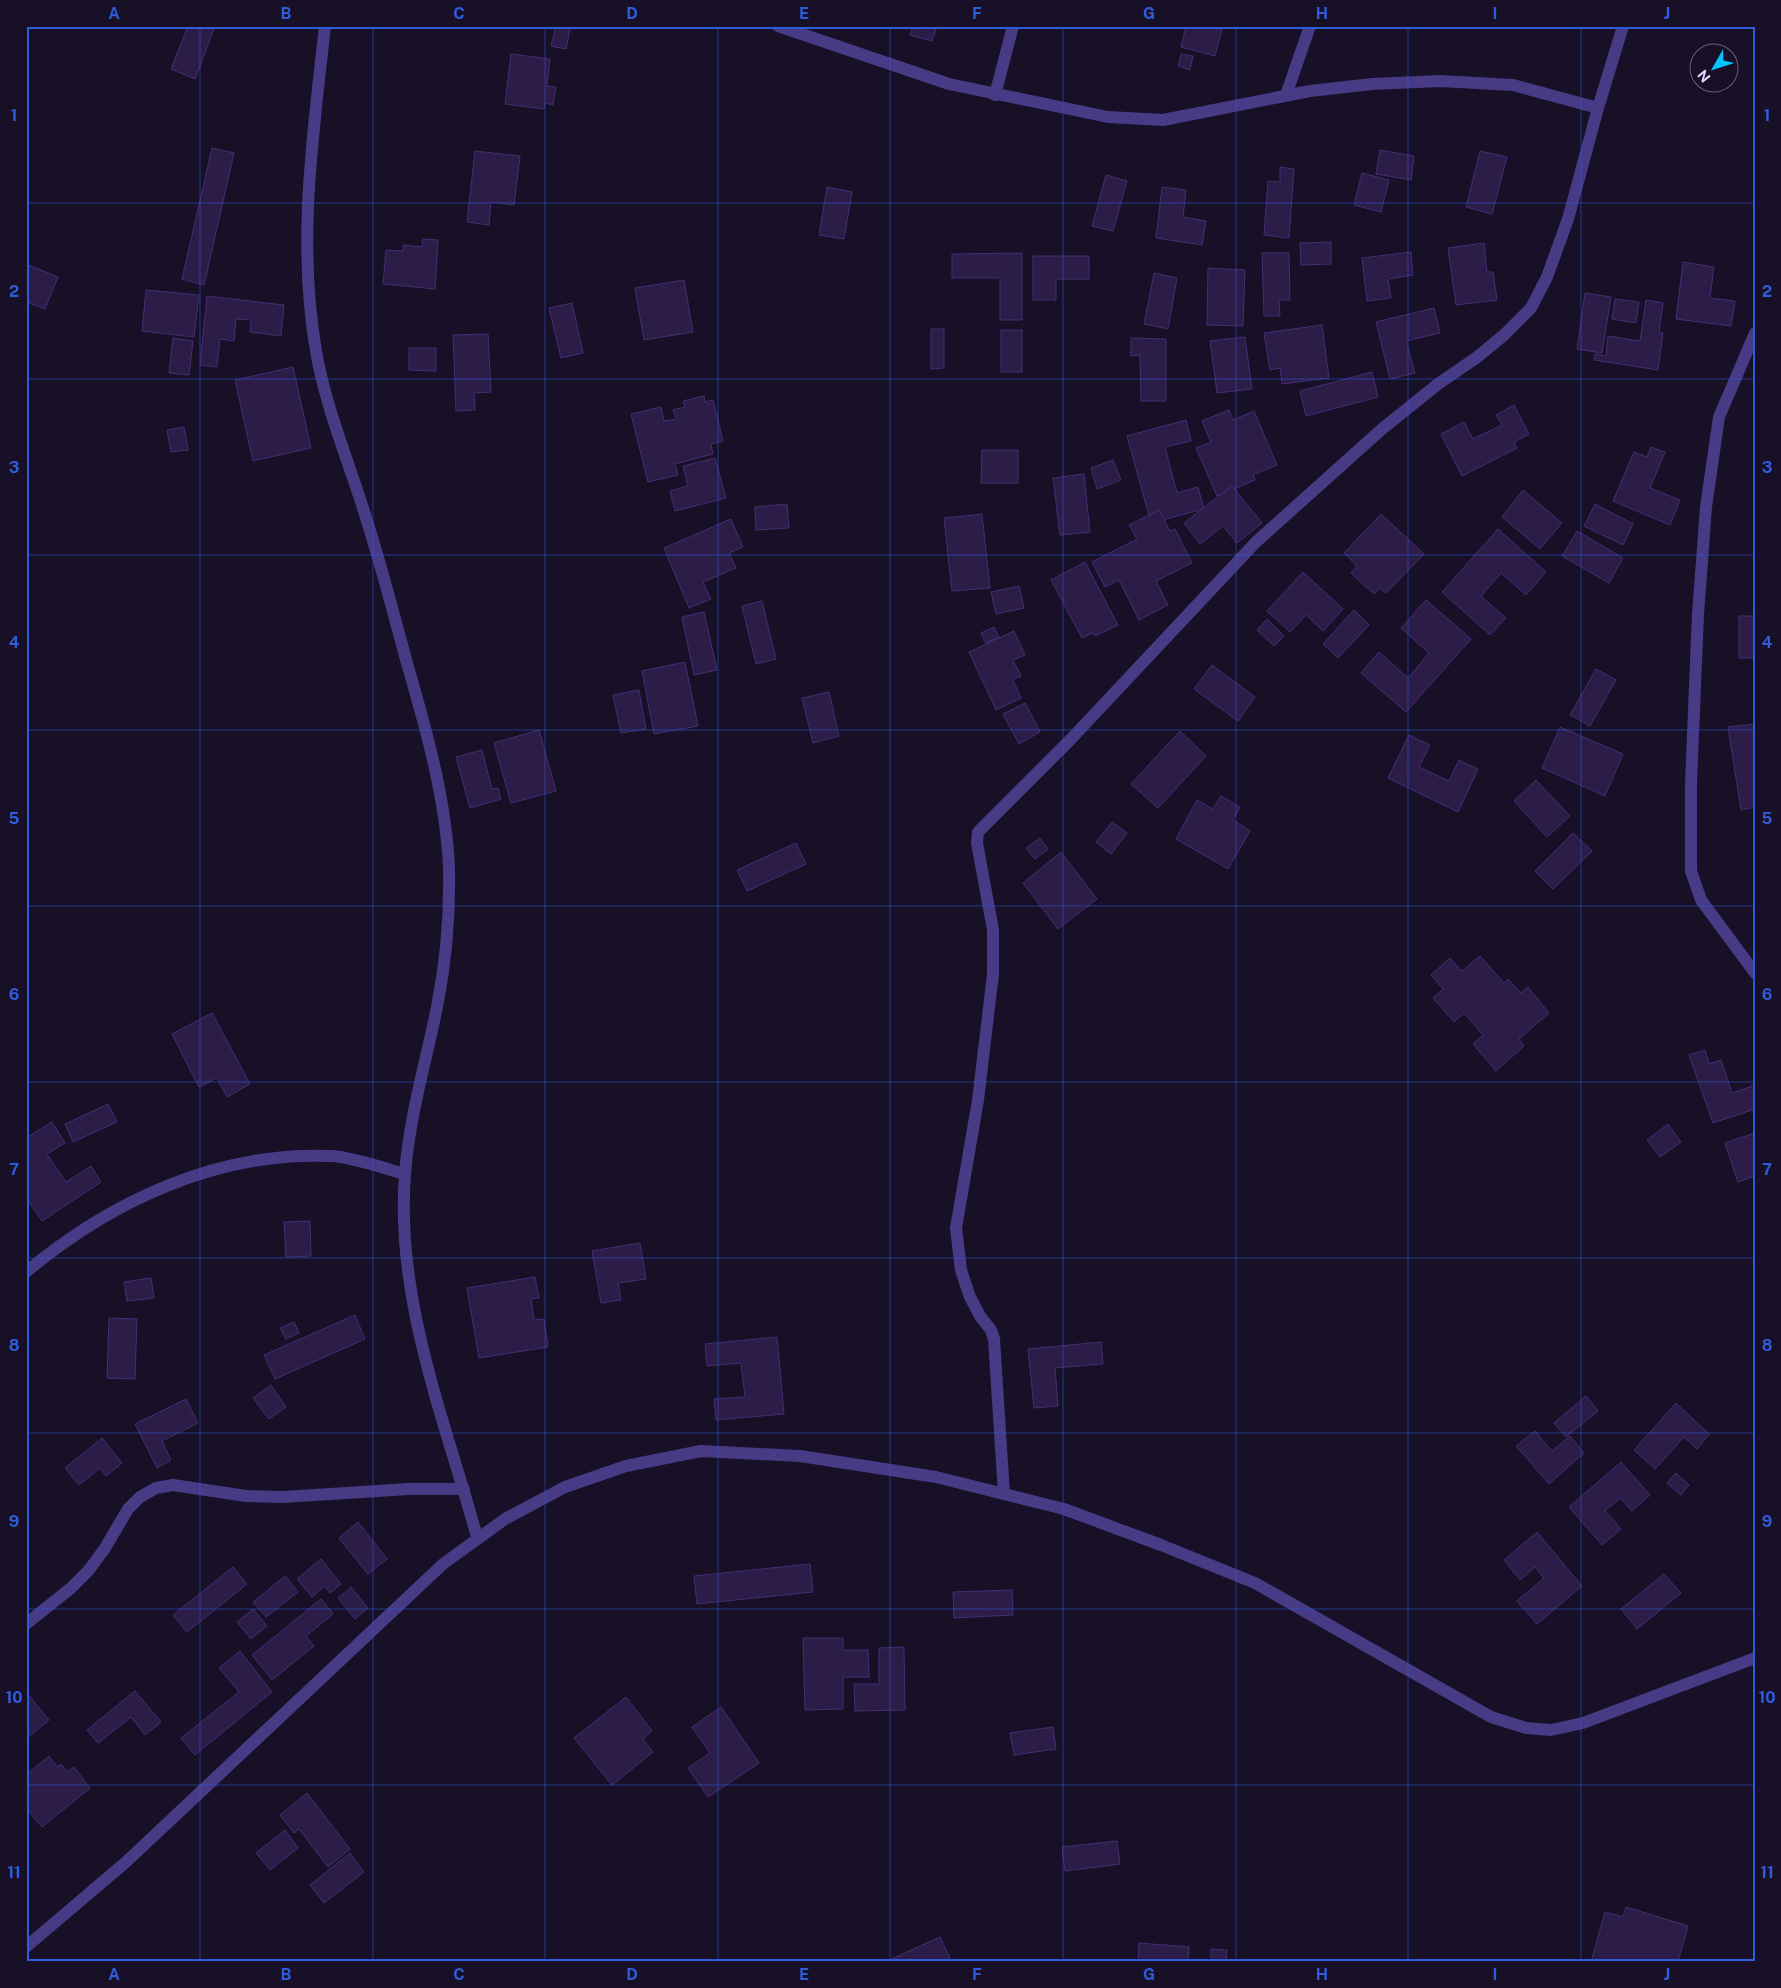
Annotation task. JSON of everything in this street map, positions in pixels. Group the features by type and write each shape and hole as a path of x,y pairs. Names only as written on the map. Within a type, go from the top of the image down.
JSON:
{"street":[{"path":"325,26 309,161 306,240 308,289 316,350 328,408 367,520 427,731 444,820 449,868 446,952 405,1174 406,1239 412,1289 424,1354 477,1538"},
{"path":"778,26 949,84 994,95 1108,117 1163,120 1286,95 1372,84 1440,81 1513,85 1598,108"},
{"path":"994,95 1013,26"},
{"path":"1286,95 1310,26"},
{"path":"1004,1494 994,1339 991,1330 980,1316 970,1297 961,1270 956,1228 978,1100 993,974 994,930 977,843 978,832 1071,739 1256,542 1382,428 1504,335 1531,308 1547,277 1568,219 1598,108 1623,26"},
{"path":"1755,333 1719,417 1706,508 1698,614 1691,783 1691,871 1701,900 1755,973"},
{"path":"26,1272 99,1220 162,1187 218,1168 269,1158 332,1156 405,1174"},
{"path":"26,1947 126,1862 443,1564 477,1538 505,1519 565,1487 626,1466 701,1451 800,1456 936,1477 1064,1509 1255,1583 1491,1717 1526,1728 1551,1730 1583,1723 1755,1658"},
{"path":"26,1624 72,1588 89,1570 105,1548 128,1509 140,1497 156,1488 173,1485 201,1491 283,1497 409,1489 464,1489"}],"building":[{"path":"188,26 215,26 195,79 171,69"},
{"path":"556,26 570,29 566,49 551,46"},
{"path":"913,26 937,26 932,41 910,35"},
{"path":"1186,26 1223,26 1215,56 1181,47"},
{"path":"511,54 550,59 547,86 556,87 553,105 545,103 544,109 505,104"},
{"path":"1181,54 1193,56 1190,70 1178,66"},
{"path":"212,148 234,153 204,285 182,279"},
{"path":"1380,150 1414,156 1411,180 1376,174"},
{"path":"475,151 520,156 514,205 491,202 489,225 467,222"},
{"path":"1480,151 1507,157 1492,214 1466,207"},
{"path":"1280,167 1294,169 1289,238 1264,235 1268,181 1280,182"},
{"path":"1362,173 1389,180 1381,212 1354,205"},
{"path":"1106,175 1127,181 1113,231 1092,226"},
{"path":"827,187 852,192 844,239 819,235"},
{"path":"1162,187 1186,190 1183,217 1206,221 1202,245 1156,238"},
{"path":"423,239 438,240 435,289 383,284 386,250 403,251 403,245 422,247"},
{"path":"1331,242 1331,264 1301,265 1300,243"},
{"path":"1484,243 1487,272 1493,272 1497,300 1456,305 1448,248"},
{"path":"1411,252 1413,275 1388,279 1391,298 1367,301 1362,258"},
{"path":"1022,253 1022,320 1000,320 1000,278 952,278 952,254"},
{"path":"1262,253 1289,253 1290,300 1279,300 1280,316 1264,316"},
{"path":"1033,256 1089,256 1089,279 1056,279 1056,300 1033,300"},
{"path":"1683,262 1714,267 1710,298 1735,301 1731,326 1676,319"},
{"path":"26,264 58,277 45,309 26,302"},
{"path":"1208,268 1245,270 1243,326 1207,325"},
{"path":"1154,273 1177,278 1168,329 1144,324"},
{"path":"684,280 693,332 644,340 635,288"},
{"path":"146,290 199,295 194,337 142,331"},
{"path":"1585,293 1611,297 1602,353 1577,349"},
{"path":"207,296 284,305 281,336 250,332 251,320 236,319 234,341 220,339 217,367 200,365"},
{"path":"1615,299 1639,302 1636,323 1612,319"},
{"path":"1646,300 1663,303 1659,332 1663,333 1658,370 1594,360 1595,354 1606,356 1608,336 1640,341"},
{"path":"572,303 583,353 561,358 549,308"},
{"path":"1434,308 1440,333 1406,341 1415,373 1390,379 1376,322"},
{"path":"1322,325 1329,378 1282,384 1280,368 1270,370 1264,333"},
{"path":"931,329 944,329 944,368 931,369"},
{"path":"1001,330 1022,330 1022,372 1001,372"},
{"path":"488,334 491,392 474,393 475,410 456,411 453,335"},
{"path":"1245,337 1252,389 1217,393 1210,341"},
{"path":"173,338 193,341 189,375 169,373"},
{"path":"1131,338 1166,339 1166,401 1141,401 1140,355 1131,356"},
{"path":"409,348 436,348 436,371 409,370"},
{"path":"293,367 311,448 253,461 235,380"},
{"path":"1372,372 1378,397 1306,416 1300,391"},
{"path":"704,396 705,402 713,400 723,441 711,444 713,454 675,464 678,475 648,482 631,414 661,407 664,421 676,419 673,410 685,407 683,401"},
{"path":"1514,405 1529,434 1514,442 1517,448 1462,476 1441,434 1464,422 1473,439 1502,425 1496,415"},
{"path":"1229,410 1233,420 1254,411 1277,465 1253,475 1255,480 1217,496 1196,448 1211,442 1202,421"},
{"path":"1186,420 1191,441 1165,447 1177,493 1198,487 1204,509 1151,523 1127,436"},
{"path":"184,427 188,450 171,452 167,430"},
{"path":"1651,447 1665,452 1650,488 1680,500 1670,525 1613,501 1634,452 1647,457"},
{"path":"982,450 1018,450 1018,483 981,483"},
{"path":"715,458 726,498 675,511 670,491 688,486 683,466"},
{"path":"1113,460 1121,480 1097,489 1091,468"},
{"path":"1084,474 1090,532 1060,535 1053,478"},
{"path":"1232,486 1262,523 1237,543 1223,526 1200,544 1184,523"},
{"path":"1523,490 1562,523 1540,549 1502,517"},
{"path":"787,504 789,528 756,530 755,507"},
{"path":"1595,504 1633,524 1623,545 1584,526"},
{"path":"1159,510 1170,531 1175,529 1192,563 1156,581 1168,605 1139,620 1119,580 1105,587 1092,562 1137,539 1129,525"},
{"path":"982,514 990,588 952,591 944,518"},
{"path":"1381,514 1424,554 1386,593 1380,588 1374,594 1351,573 1357,566 1344,553"},
{"path":"731,519 743,547 729,553 736,568 703,582 711,599 689,608 664,548"},
{"path":"1498,529 1546,572 1526,595 1501,573 1481,596 1506,618 1490,635 1442,592"},
{"path":"1577,531 1623,558 1609,583 1562,556"},
{"path":"1085,562 1118,625 1095,636 1093,633 1082,638 1051,580"},
{"path":"1303,572 1343,609 1323,631 1306,615 1290,632 1267,611"},
{"path":"1019,586 1024,608 996,614 991,592"},
{"path":"1426,600 1471,639 1406,712 1361,673 1379,652 1408,678 1429,653 1401,628"},
{"path":"762,601 776,659 756,664 742,606"},
{"path":"1354,610 1369,625 1338,658 1323,644"},
{"path":"704,612 717,670 694,675 682,617"},
{"path":"1739,616 1755,616 1755,658 1739,658"},
{"path":"1267,619 1284,636 1274,646 1257,630"},
{"path":"994,627 999,637 986,643 981,633"},
{"path":"1014,631 1025,655 1013,660 1021,676 1013,680 1021,698 996,710 969,652"},
{"path":"685,662 698,726 654,734 642,671"},
{"path":"1212,665 1255,697 1238,721 1194,689"},
{"path":"1596,669 1616,680 1590,726 1570,715"},
{"path":"639,690 646,729 621,733 613,695"},
{"path":"829,692 839,736 813,743 802,698"},
{"path":"1025,703 1040,732 1019,744 1003,714"},
{"path":"1755,724 1755,807 1741,810 1728,727"},
{"path":"1560,727 1623,754 1605,796 1542,768"},
{"path":"539,730 556,791 511,803 494,743"},
{"path":"1180,731 1206,756 1158,808 1131,784"},
{"path":"1409,735 1430,745 1419,767 1449,781 1459,760 1478,769 1458,812 1388,778"},
{"path":"482,750 492,789 498,788 501,799 470,808 456,757"},
{"path":"1536,780 1570,816 1547,837 1514,801"},
{"path":"1221,796 1240,807 1233,820 1250,831 1228,869 1176,839 1197,800 1213,809"},
{"path":"1112,822 1127,833 1111,854 1096,842"},
{"path":"1573,833 1592,851 1553,889 1535,871"},
{"path":"1040,838 1048,849 1035,859 1026,848"},
{"path":"796,843 806,864 747,891 737,870"},
{"path":"1061,852 1097,899 1058,929 1023,883"},
{"path":"1480,956 1504,983 1508,979 1521,993 1528,987 1549,1013 1519,1039 1524,1046 1496,1071 1473,1044 1483,1035 1464,1013 1454,1022 1433,998 1443,989 1431,975 1450,958 1462,971"},
{"path":"212,1013 250,1084 227,1097 217,1078 199,1087 172,1034"},
{"path":"1705,1050 1709,1064 1721,1060 1732,1093 1755,1085 1755,1109 1713,1123 1689,1055"},
{"path":"108,1104 117,1122 73,1142 65,1124"},
{"path":"52,1122 65,1143 47,1154 66,1182 91,1166 101,1182 42,1221 26,1197 26,1138"},
{"path":"1668,1124 1681,1142 1660,1157 1647,1140"},
{"path":"1755,1133 1755,1176 1738,1182 1725,1143"},
{"path":"310,1221 311,1256 286,1257 284,1222"},
{"path":"640,1243 646,1279 618,1283 621,1300 601,1303 592,1251"},
{"path":"535,1277 539,1298 531,1299 534,1320 544,1319 548,1347 479,1358 467,1288"},
{"path":"151,1278 154,1298 127,1301 124,1282"},
{"path":"355,1315 365,1339 275,1379 264,1355"},
{"path":"109,1318 137,1319 135,1379 107,1378"},
{"path":"294,1322 299,1333 286,1339 280,1328"},
{"path":"777,1337 784,1414 716,1420 714,1399 745,1397 741,1363 707,1366 705,1344"},
{"path":"1101,1342 1103,1364 1055,1368 1058,1406 1034,1408 1028,1349"},
{"path":"271,1385 286,1407 269,1419 253,1398"},
{"path":"1586,1396 1598,1411 1566,1437 1554,1423"},
{"path":"186,1399 198,1423 162,1441 171,1460 157,1468 135,1424"},
{"path":"1676,1403 1709,1434 1697,1449 1684,1437 1655,1469 1634,1450"},
{"path":"1535,1431 1552,1451 1570,1436 1584,1453 1549,1484 1516,1446"},
{"path":"102,1438 122,1463 106,1476 100,1468 79,1485 65,1468"},
{"path":"1621,1462 1650,1495 1632,1511 1620,1498 1605,1511 1621,1529 1602,1545 1569,1507"},
{"path":"1676,1473 1689,1485 1681,1495 1667,1483"},
{"path":"358,1522 387,1559 368,1574 339,1538"},
{"path":"1537,1532 1582,1586 1537,1624 1517,1601 1544,1578 1535,1567 1520,1580 1504,1560"},
{"path":"321,1559 341,1584 330,1593 325,1586 312,1597 297,1579"},
{"path":"810,1564 813,1592 697,1604 694,1576"},
{"path":"233,1567 247,1584 187,1632 173,1615"},
{"path":"1664,1574 1681,1593 1637,1629 1621,1609"},
{"path":"285,1576 298,1592 266,1617 253,1602"},
{"path":"351,1587 368,1608 355,1619 338,1598"},
{"path":"1012,1590 1013,1615 954,1618 953,1592"},
{"path":"321,1599 333,1614 306,1636 314,1646 272,1680 252,1655"},
{"path":"253,1609 267,1626 251,1639 237,1622"},
{"path":"803,1638 843,1638 843,1650 868,1650 869,1677 843,1677 843,1709 805,1710"},
{"path":"904,1647 905,1710 855,1711 854,1684 879,1684 879,1648"},
{"path":"240,1651 272,1692 195,1755 181,1738 239,1692 219,1668"},
{"path":"135,1691 161,1722 145,1735 131,1717 98,1743 87,1730"},
{"path":"26,1692 49,1720 26,1739"},
{"path":"626,1697 652,1731 643,1739 653,1752 612,1785 574,1738"},
{"path":"721,1707 759,1763 708,1797 688,1768 710,1753 692,1727"},
{"path":"1053,1727 1056,1749 1014,1755 1010,1733"},
{"path":"49,1756 57,1767 61,1764 68,1772 74,1767 90,1788 42,1827 26,1808 26,1775"},
{"path":"307,1793 350,1849 328,1867 299,1829 294,1833 280,1815"},
{"path":"285,1830 298,1848 270,1870 256,1853"},
{"path":"1117,1841 1120,1864 1065,1871 1062,1847"},
{"path":"350,1853 364,1872 324,1903 310,1885"},
{"path":"1626,1907 1688,1926 1678,1962 1591,1962 1605,1912 1623,1917"},
{"path":"940,1937 950,1958 942,1962 885,1962"},
{"path":"1139,1943 1189,1947 1188,1962 1138,1962"},
{"path":"1211,1949 1227,1950 1226,1962 1196,1962 1196,1959 1211,1960"}]}
